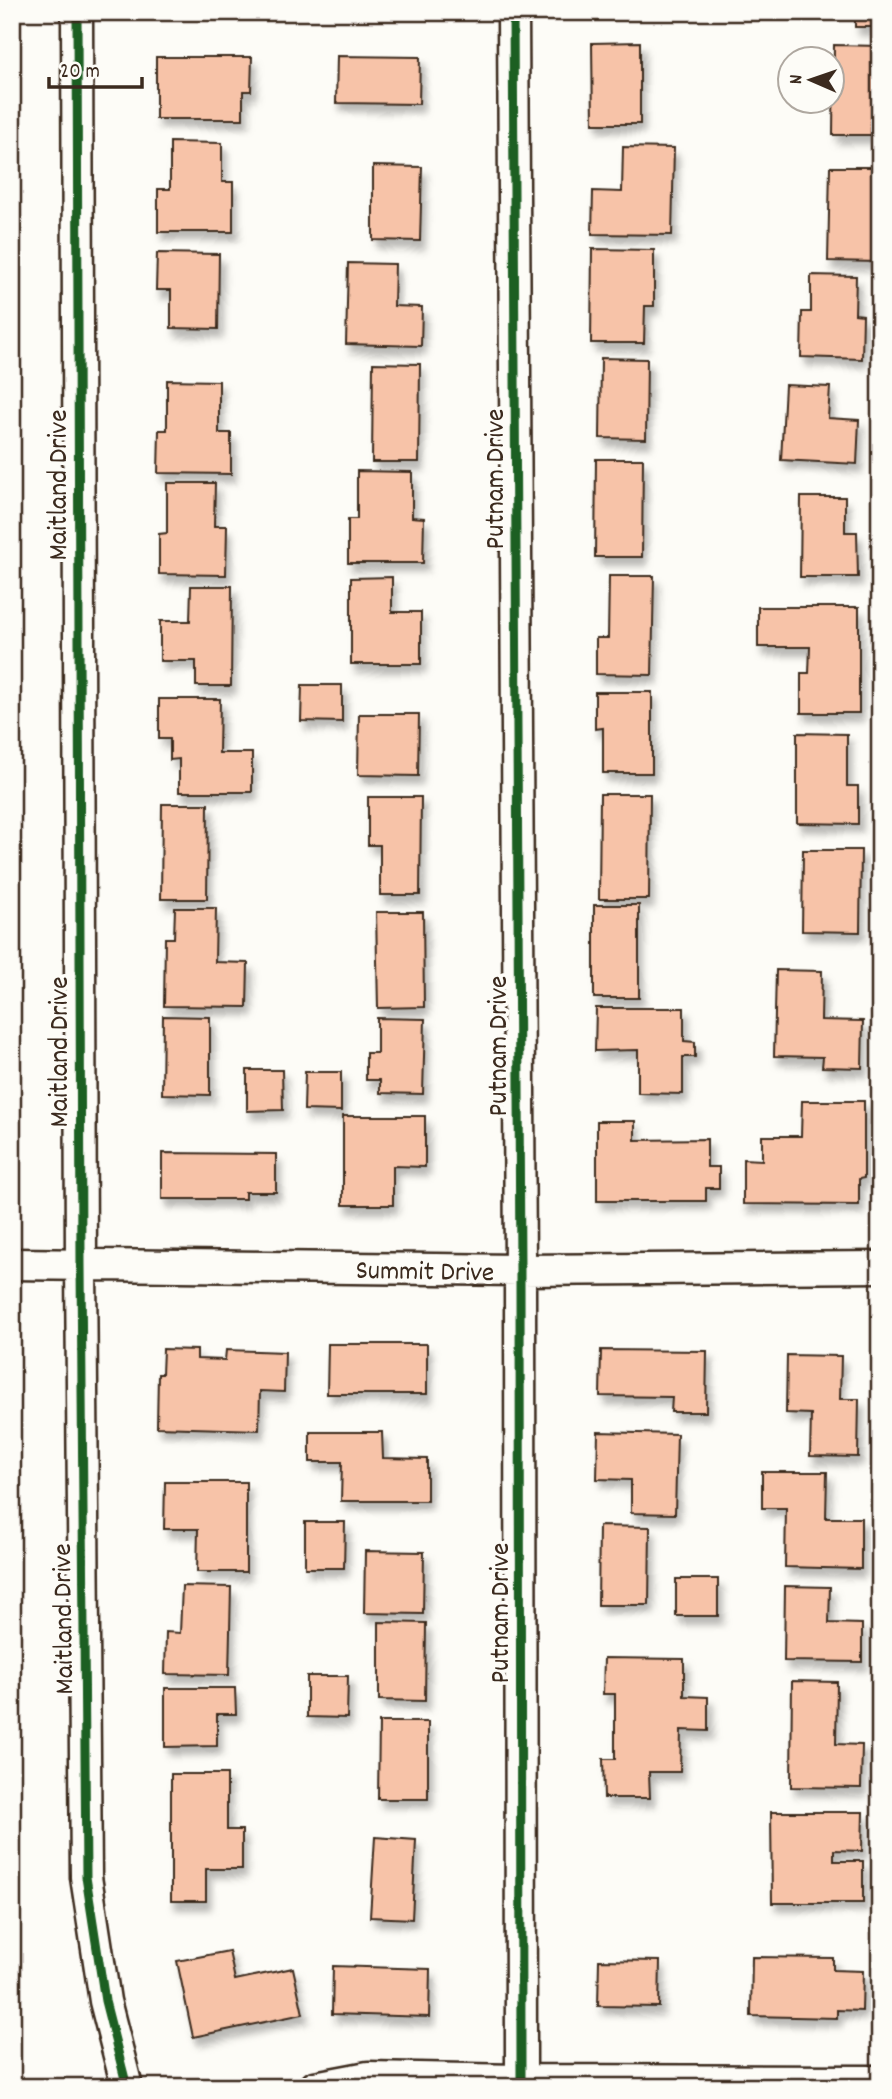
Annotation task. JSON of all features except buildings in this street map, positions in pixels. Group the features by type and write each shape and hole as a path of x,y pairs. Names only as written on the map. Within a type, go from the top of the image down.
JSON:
{"street":[{"name":"Maitland Drive","path":"77,12 80,1265 86,1877 104,2001 127,2087"},
{"name":"Putnam Drive","path":"513,12 520,1270 521,2080"},
{"name":"Summit Drive","path":"12,1264 520,1270 880,1267"},
{"path":"315,2087 368,2077 880,2081"}],"cycle path":[{"path":"77,12 86,1877 105,2001 127,2087"},
{"path":"513,12 520,1270 521,2080"}]}
